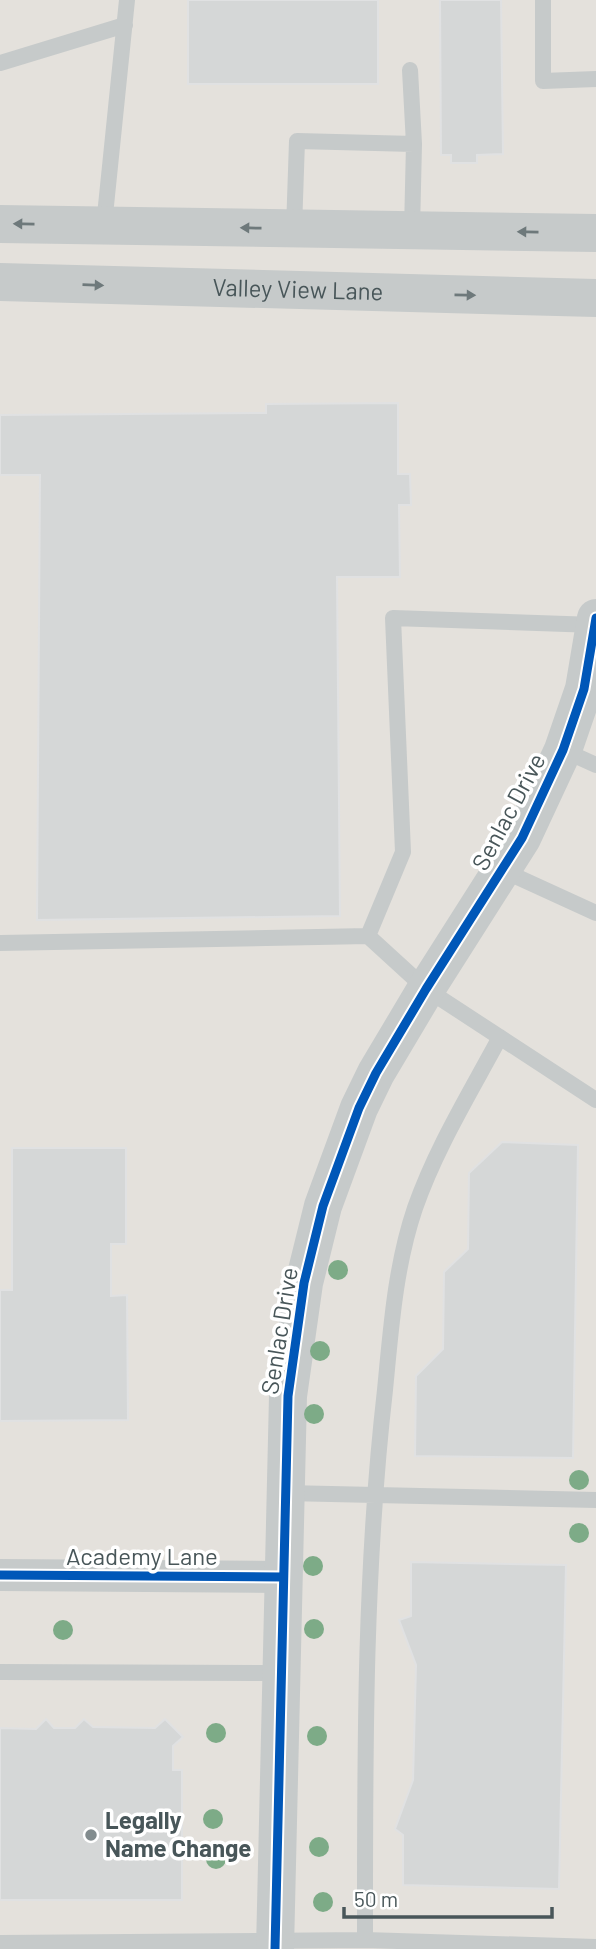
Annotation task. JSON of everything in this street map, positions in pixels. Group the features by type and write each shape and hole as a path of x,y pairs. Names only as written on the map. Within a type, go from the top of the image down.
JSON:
{"street":[{"path":"0,223 596,233"},
{"name":"Valley View Lane","path":"0,282 596,298"},
{"name":"Senlac Drive","path":"275,1945 288,1396 304,1283 323,1206 359,1108 376,1073 522,838 579,758 584,689 595,621"},
{"name":"Academy Lane","path":"0,1576 283,1577"}],"lane":[{"path":"104,225 127,0"},
{"path":"543,0 543,81 596,79"},
{"path":"0,63 124,25"},
{"path":"410,70 414,144 412,230"},
{"path":"294,229 297,141 414,144"},
{"path":"368,936 403,852 393,618 595,621"},
{"path":"502,870 596,913"},
{"path":"0,943 368,936 426,989 596,1101"},
{"path":"365,1940 365,1687 379,1443 398,1274 415,1207 445,1140 500,1037"},
{"path":"286,1493 596,1500"},
{"path":"0,1672 281,1673"},
{"path":"0,1943 275,1945 365,1940 596,1947"}],"shaded area":[{"path":"0,0 596,0 596,1949 0,1949"}],"building":[{"path":"188,0 378,0 378,84 188,84"},
{"path":"440,0 501,0 503,154 477,155 477,163 451,163 451,155 441,155"},
{"path":"398,403 398,474 410,474 411,505 399,505 400,577 337,577 340,916 37,920 40,475 0,475 0,415 266,413 266,404"},
{"path":"502,1142 578,1145 573,1458 415,1456 416,1376 443,1349 444,1272 468,1249 469,1173"},
{"path":"12,1148 126,1148 126,1244 111,1244 111,1296 127,1295 128,1420 0,1421 0,1290 12,1290"},
{"path":"411,1562 566,1565 559,1889 403,1885 403,1835 395,1829 413,1780 416,1665 399,1620 411,1616"},
{"name":"Legally Name Change","path":"46,1719 54,1728 75,1728 84,1719 93,1727 155,1728 165,1719 183,1737 173,1746 173,1770 182,1770 182,1900 0,1900 0,1728 36,1729"},
{"name":"Legally Name Change","path":"46,1719 54,1728 75,1728 84,1719 93,1727 155,1728 165,1719 183,1737 173,1746 173,1770 182,1770 182,1900 0,1900 0,1728 36,1729"}],"cycle path":[{"path":"275,1949 288,1396 304,1283 323,1206 359,1108 376,1073 522,838 563,750 584,689 596,618"},
{"path":"0,1575 283,1577"}],"place":[{"name":"Legally Name Change","path":"91,1835"}]}
